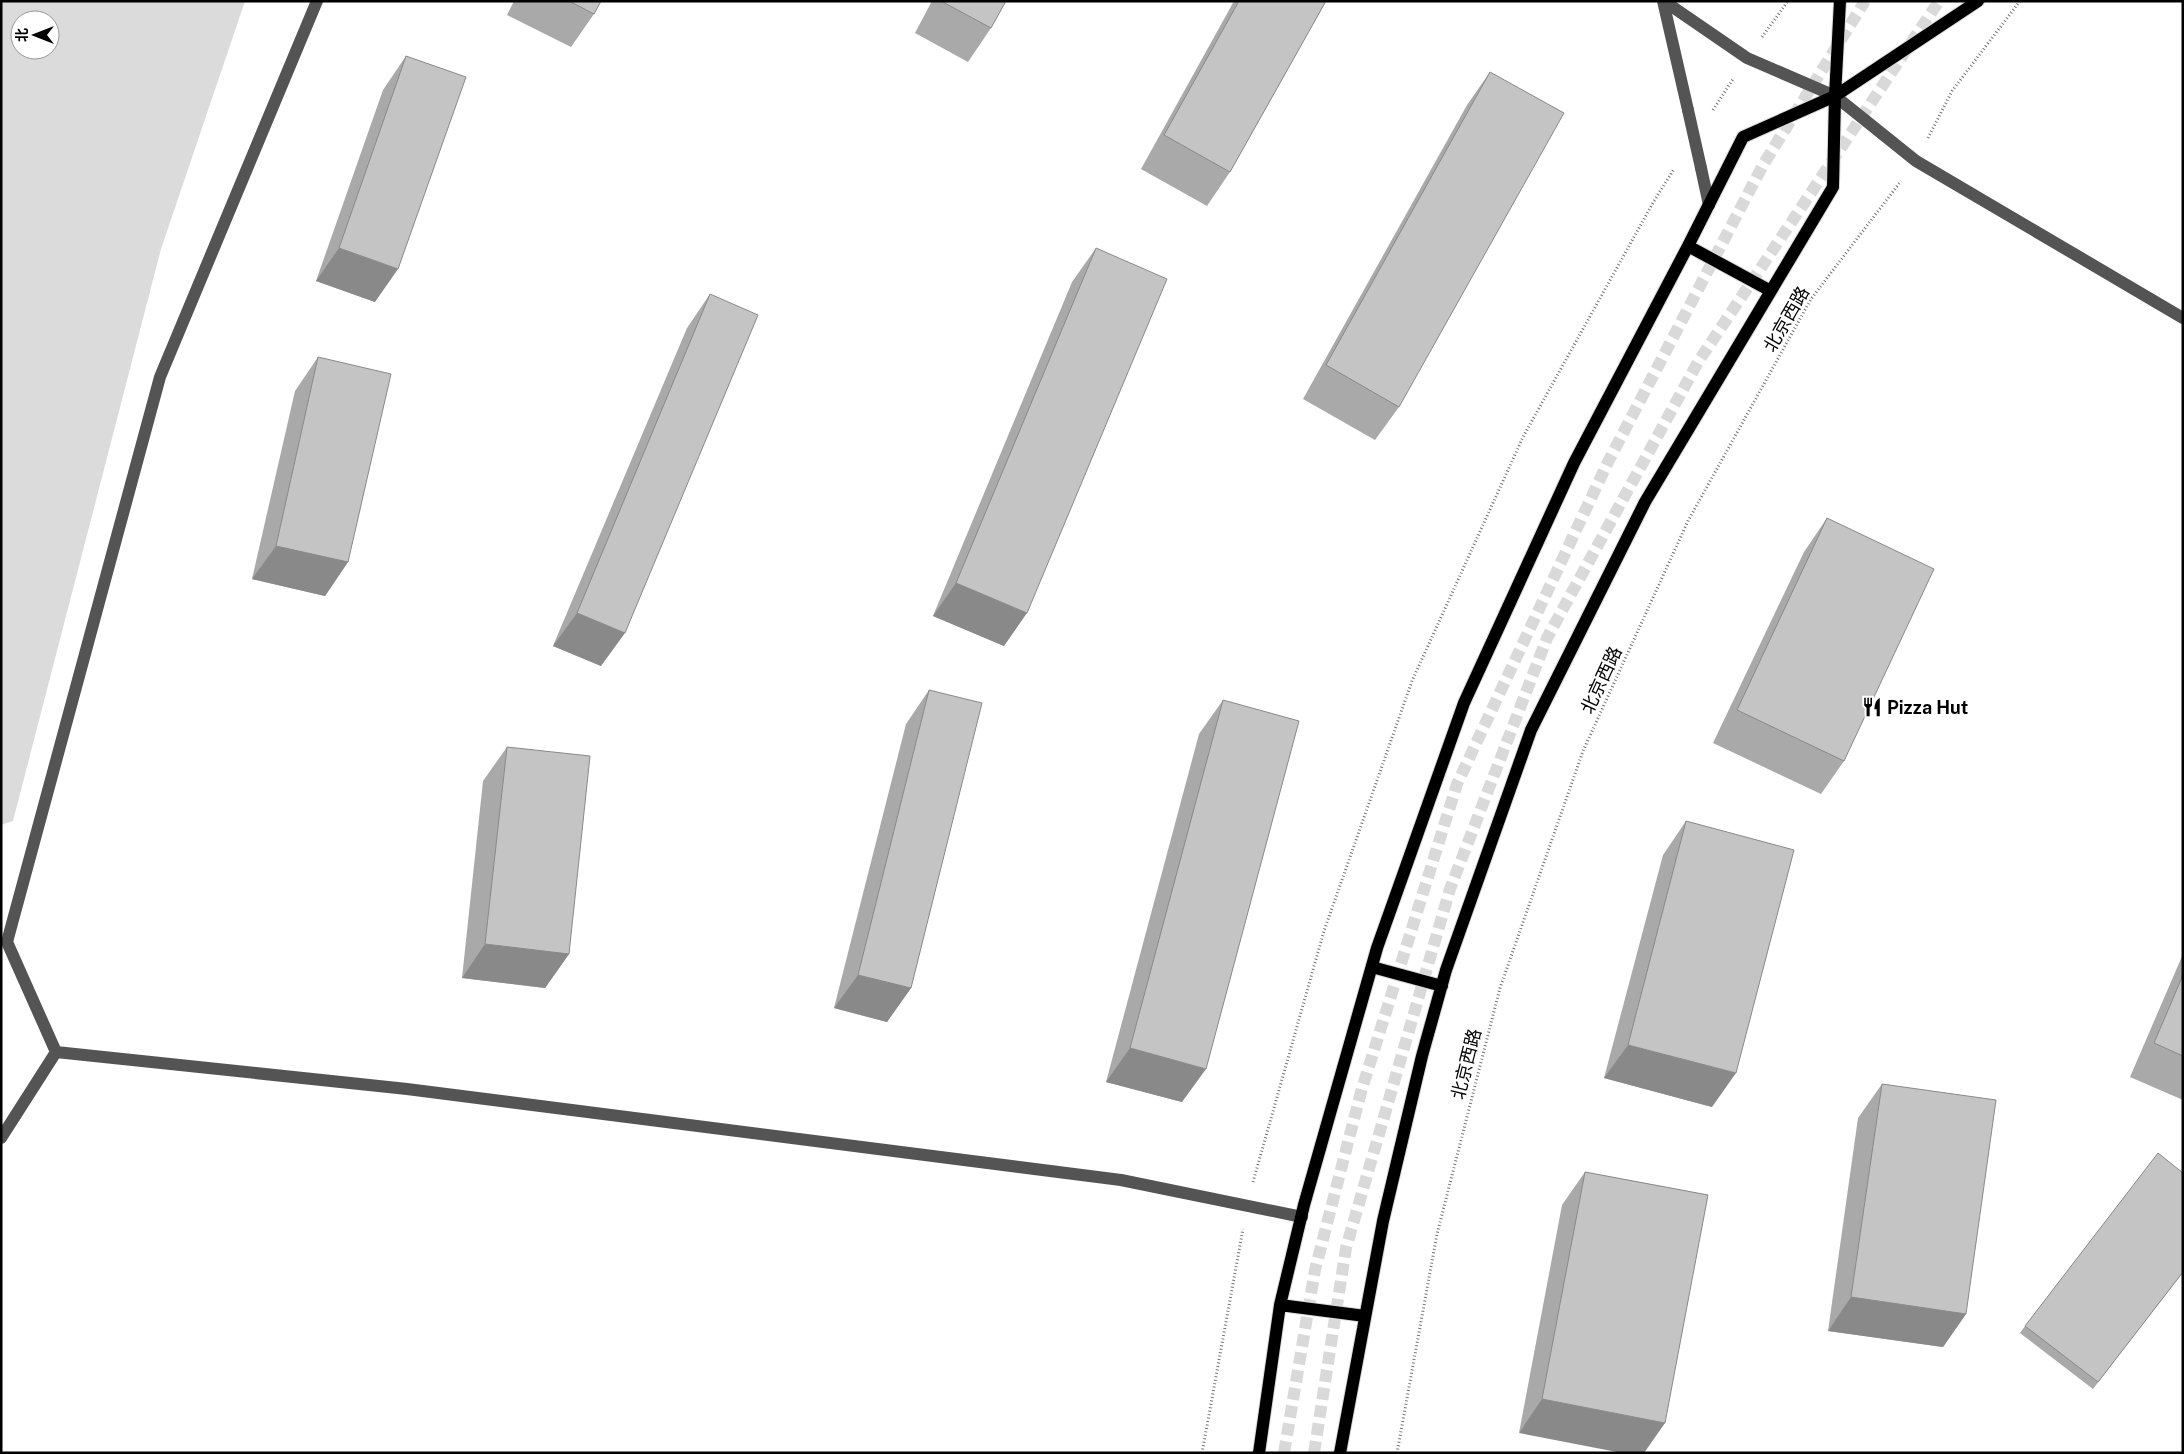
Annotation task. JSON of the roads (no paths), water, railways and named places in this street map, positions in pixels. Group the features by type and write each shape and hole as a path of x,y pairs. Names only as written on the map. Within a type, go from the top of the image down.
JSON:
{"main road":[{"path":"1340,1453 1383,1222 1422,1056 1442,986 1531,730 1645,502 1833,187 1840,1"},
{"path":"1258,1453 1280,1305 1302,1217 1372,967 1464,703 1574,463 1743,137 1835,96 1978,1"},
{"path":"1688,246 1770,290"},
{"path":"1372,967 1442,986"},
{"path":"1280,1305 1365,1316"}],"street":[{"path":"56,1052 7,942 160,377 317,1"},
{"path":"1664,1 1747,58 1835,96 1916,161 2183,318"},
{"path":"1664,1 1709,205"},
{"path":"1,1138 56,1052"},
{"path":"56,1052 407,1090 1121,1180 1302,1217"}],"tunnel":[{"path":"1284,1453 1315,1270 1361,1092 1457,784 1608,462 1763,165 1865,1"},
{"path":"1314,1453 1346,1248 1450,889 1547,638 1698,362 1939,1"}],"place":[{"name":"Pizza Hut","path":"1872,707"}]}
